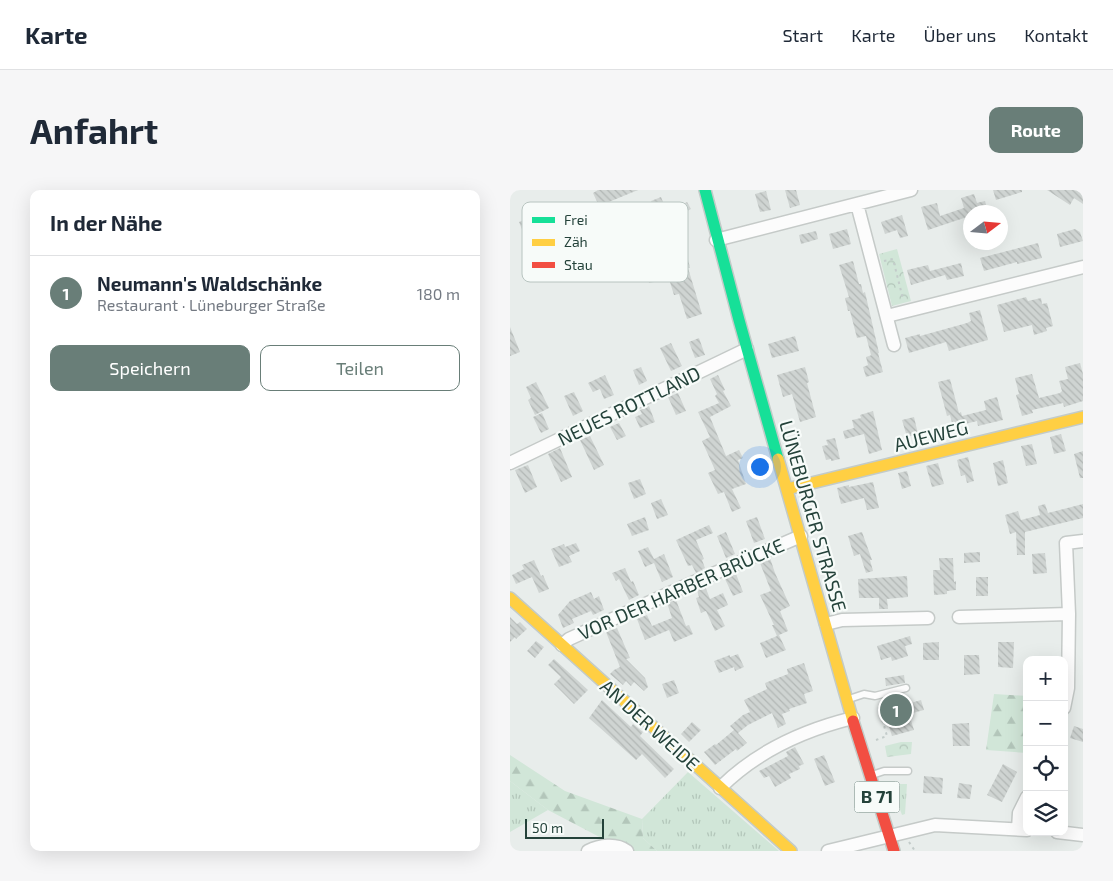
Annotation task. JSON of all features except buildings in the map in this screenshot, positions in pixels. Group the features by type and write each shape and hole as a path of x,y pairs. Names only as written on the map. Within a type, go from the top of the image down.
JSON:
{"main road":[{"name":"LÜNEBURGER STRASSE","path":"705,190 716,240 787,489 853,718 894,851"},
{"name":"AUEWEG","path":"787,489 1083,417"},
{"name":"AN DER WEIDE","path":"510,598 790,851"}],"street":[{"path":"716,240 911,190"},
{"path":"858,204 894,345"},
{"path":"887,316 1083,267"},
{"name":"NEUES ROTTLAND","path":"510,462 747,349"},
{"name":"VOR DER HARBER BRÜCKE","path":"562,645 569,639 685,586 801,536"},
{"path":"1065,701 1068,688 1066,543 1083,541"},
{"path":"959,617 1068,614"},
{"path":"826,624 842,620 928,618"},
{"path":"720,788 759,757 799,735 853,718"},
{"path":"828,851 935,824 1022,829 1019,813 1023,805"},
{"path":"1068,833 1083,835"},
{"path":"588,851 608,845 622,847 627,851"}],"lane":[{"path":"848,699 864,694 875,696 906,688"},
{"path":"870,775 884,771 908,771"}],"path":[{"path":"874,264 893,259 906,311"},
{"path":"874,740 887,736 875,696"},
{"path":"880,712 884,711"}],"green space":[{"path":"897,249 911,301 892,306 879,254"},
{"path":"994,694 1023,696 1023,753 986,750"},
{"path":"901,742 912,742 911,754 887,757 885,746"},
{"path":"510,755 565,791 642,819 643,838 657,851 617,851 609,842 548,810 510,781"},
{"path":"688,772 779,851 657,851 643,838 642,819"},
{"path":"510,781 548,810 510,832"},
{"path":"891,784 907,784 905,814 902,815"}],"traffic: fast":[{"path":"705,190 778,459"}],"traffic: slow":[{"path":"787,489 1083,417"},
{"path":"778,459 853,721"},
{"path":"510,598 791,851"}],"traffic: jam":[{"path":"853,721 894,851"}],"place":[{"name":"Neumann's Waldschänke","path":"896,710"}]}
